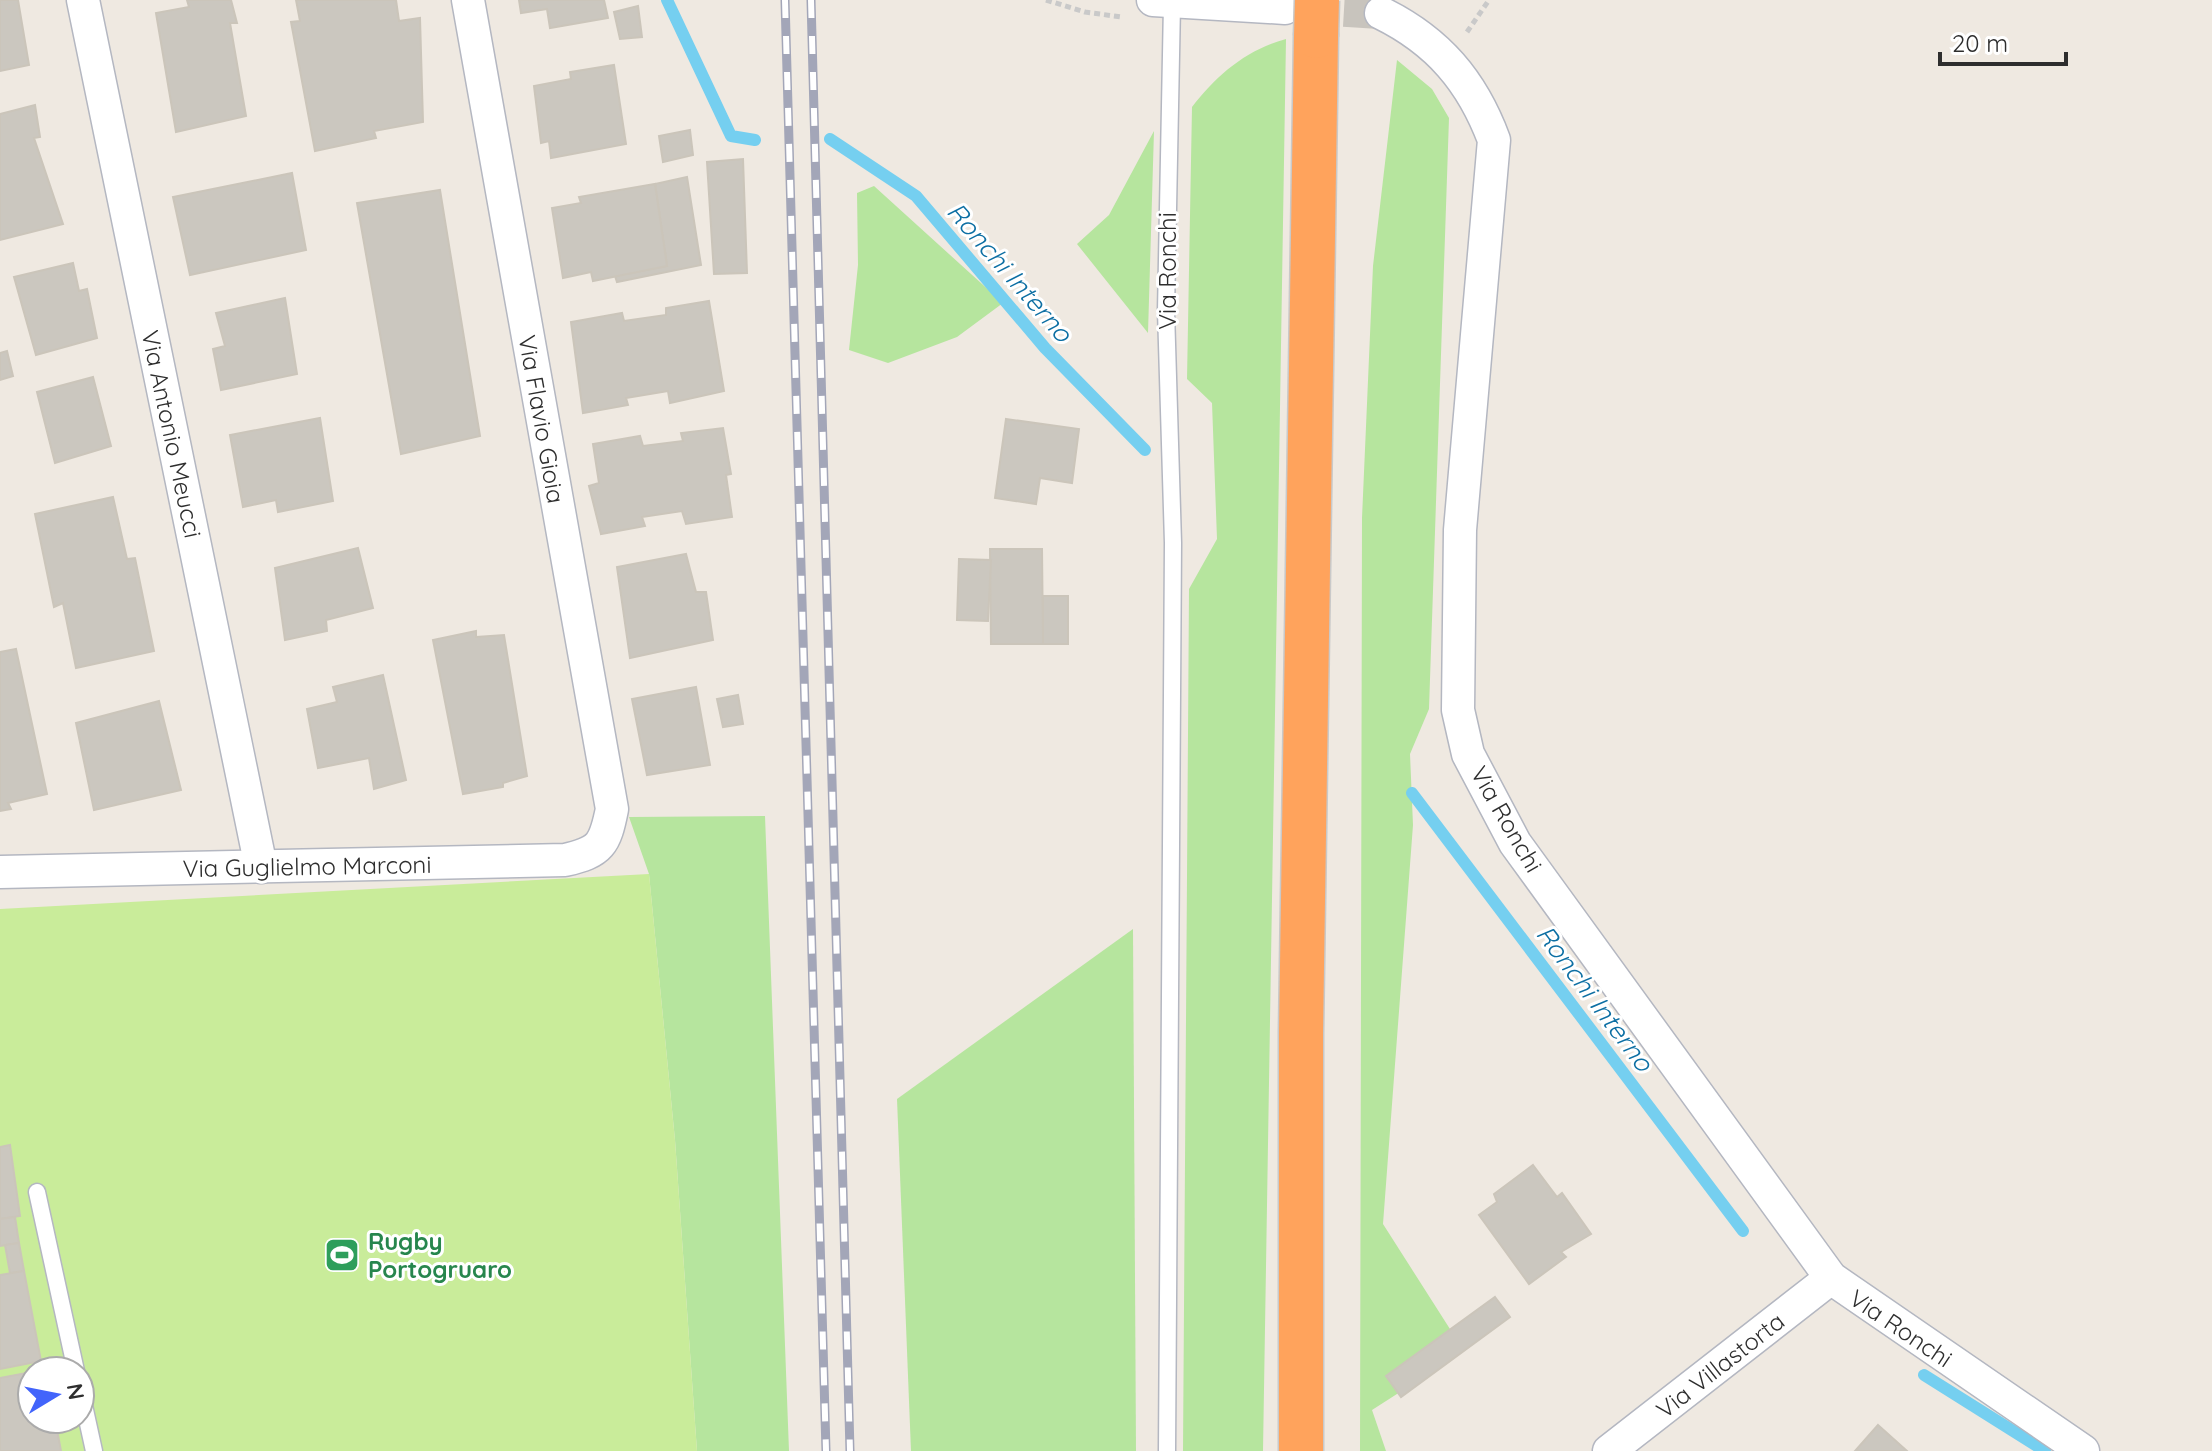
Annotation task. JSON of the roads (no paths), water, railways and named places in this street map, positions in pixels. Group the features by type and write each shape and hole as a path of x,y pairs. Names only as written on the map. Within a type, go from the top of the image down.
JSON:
{"highway":[{"path":"1301,1451 1306,15"}],"street":[{"name":"Via Antonio Meucci","path":"83,0 261,867"},
{"name":"Via Flavio Gioia","path":"468,0 612,809 606,838"},
{"name":"Via Ronchi","path":"1162,2 1306,15"},
{"name":"Via Ronchi","path":"1381,13 1412,28 1443,55 1480,101 1494,140 1460,530 1458,710 1468,754 1515,843 1831,1278 2083,1451"},
{"name":"Via Guglielmo Marconi","path":"0,872 565,860 589,855 606,838"},
{"name":"Via Villastorta","path":"1609,1451 1831,1278"}],"lane":[{"name":"Via Ronchi","path":"1162,2 1173,543 1167,1451"},
{"path":"37,1192 73,1355"}],"waterway":[{"name":"Ronchi Interno","path":"667,0 731,136 755,140"},
{"name":"Ronchi Interno","path":"830,139 916,196 1045,348 1145,450"},
{"name":"Ronchi Interno","path":"1412,793 1743,1231"},
{"name":"Ronchi Interno","path":"1924,1375 2045,1451"}],"tunnel":[{"path":"1296,8 1381,13"}],"railway":[{"path":"785,0 826,1451"},
{"path":"811,0 850,1451"}],"place":[{"name":"Rugby Portogruaro","path":"342,1255"}]}
